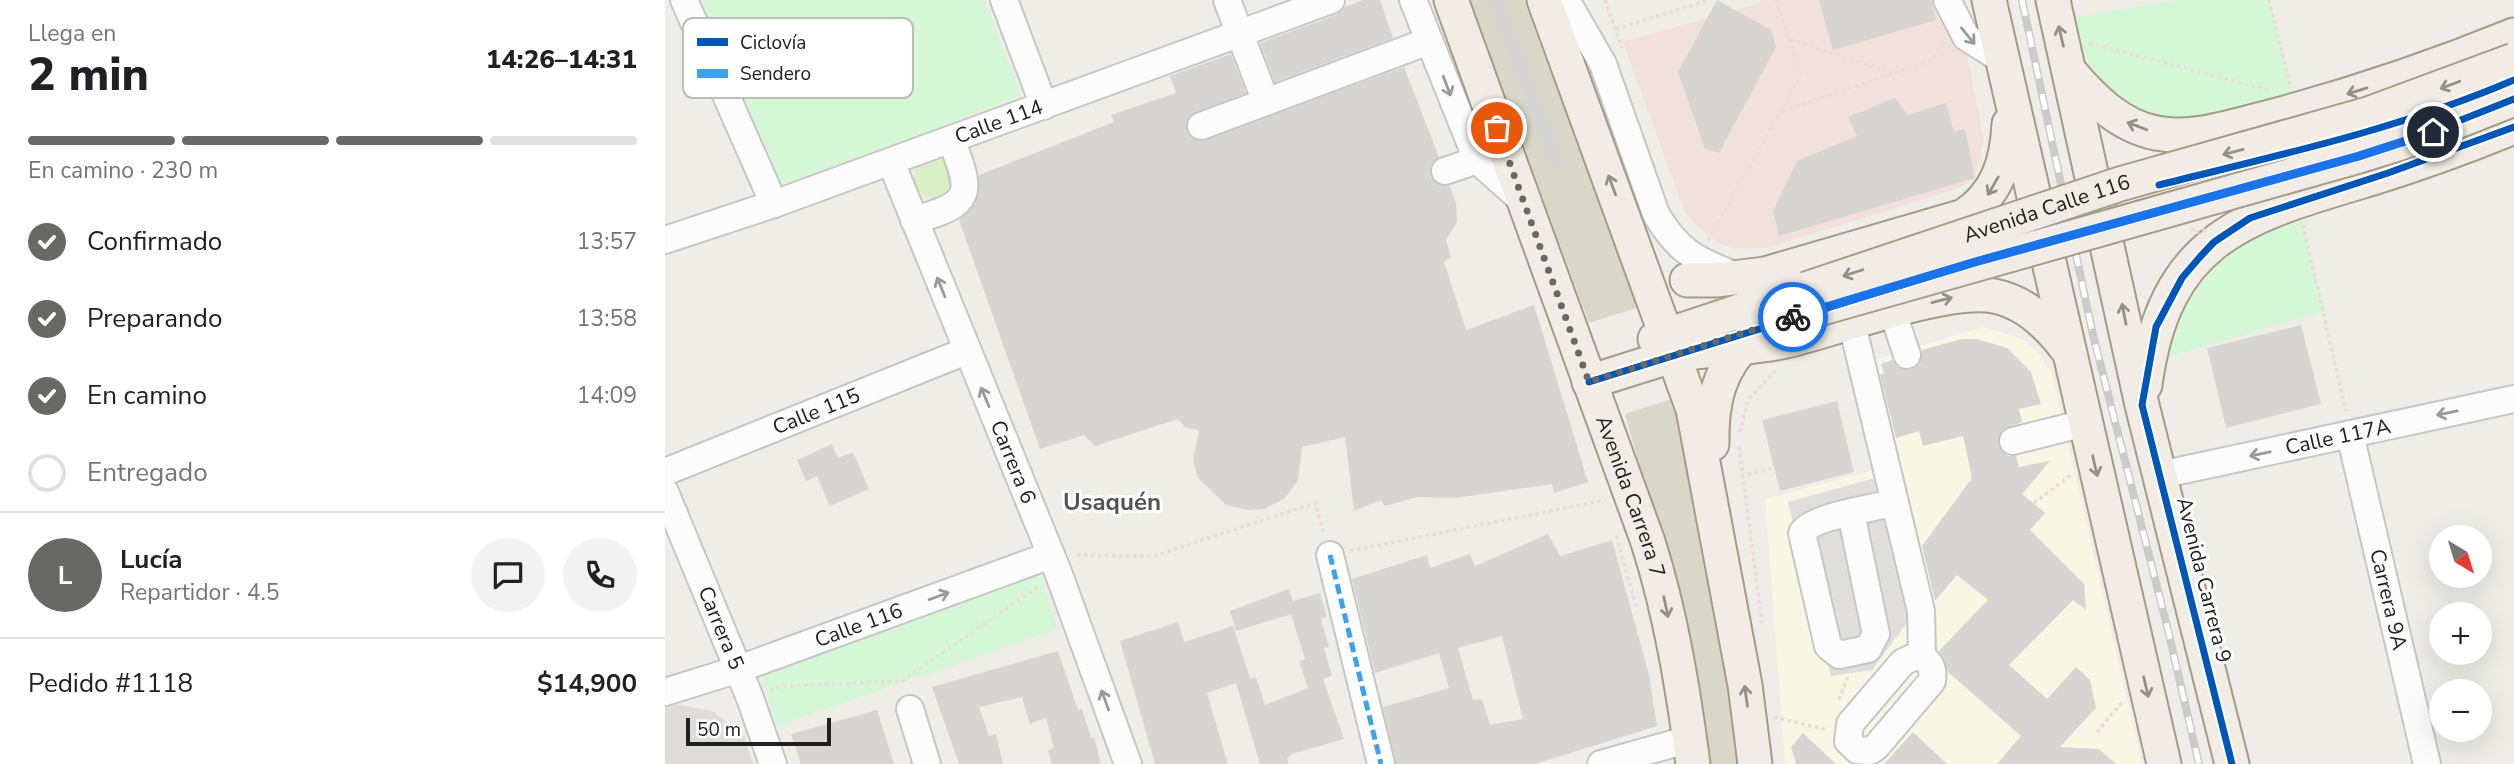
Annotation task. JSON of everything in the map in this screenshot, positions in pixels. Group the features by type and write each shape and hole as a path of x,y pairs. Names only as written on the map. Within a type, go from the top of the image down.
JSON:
{"main road":[{"name":"Avenida Carrera 7","path":"1451,0 1662,584 1692,751"},
{"path":"1544,0 1693,410 1745,685 1755,764"},
{"path":"1989,0 2164,764"},
{"name":"Avenida Carrera 9","path":"2053,0 2142,405 2232,764"},
{"path":"2069,71 2111,113 2129,124 2155,133 2214,131 2295,103 2379,85 2514,35"},
{"name":"Avenida Calle 116","path":"1586,372 1758,320 2120,184 2368,114 2514,60"},
{"path":"1671,345 1758,320 1975,209 1985,200 2003,166 2007,150 2010,97"},
{"name":"Avenida Calle 116","path":"1810,299 2359,156 2425,135 2514,99"},
{"path":"2142,405 2156,327 2182,278 2214,242 2250,218 2388,173 2514,127"},
{"path":"1636,250 1758,320 1852,324 1963,296 1995,296 2027,310 2052,330 2069,351"},
{"path":"1713,509 1714,404 1725,369 1758,320"}],"street":[{"path":"684,0 692,18"},
{"path":"1004,0 1044,106"},
{"path":"1227,0 1231,36 1258,105"},
{"name":"Calle 114","path":"665,240 891,162 1331,0"},
{"path":"1413,0 1477,160 1524,201"},
{"path":"1566,0 1603,64 1652,205 1669,236 1758,320"},
{"path":"1947,0 1966,37 2001,58"},
{"path":"1201,126 1429,41"},
{"path":"727,98 773,204"},
{"path":"914,220 942,212 959,200 966,190 965,176 951,140"},
{"path":"1445,171 1477,160"},
{"name":"Carrera 6","path":"891,162 1055,564 1128,764"},
{"path":"1893,313 1907,355"},
{"path":"1847,735 1857,750 1870,751 1932,681 1932,667 1922,657 1922,618 1852,324"},
{"name":"Calle 115","path":"665,472 966,351"},
{"name":"Calle 117A","path":"2160,475 2514,399"},
{"path":"2013,441 2085,423"},
{"name":"Carrera 9A","path":"2350,434 2427,764"},
{"name":"Carrera 5","path":"665,492 736,670 750,698 772,764"},
{"path":"1851,513 1876,634 1868,649 1839,655 1828,646 1803,539 1806,527 1851,513 1895,503"},
{"path":"1330,555 1381,764"},
{"name":"Calle 116","path":"665,692 1055,564"},
{"path":"911,709 927,764"},
{"path":"1601,764 1692,751"}],"path":[{"path":"1616,29 1709,0"},
{"path":"1705,246 1801,74 1776,0"},
{"path":"2269,0 2295,103"},
{"path":"1780,111 1930,61 1951,32"},
{"path":"2061,35 2295,103"},
{"path":"1789,38 1894,73"},
{"path":"2300,214 2325,311 2350,434"},
{"path":"1748,400 1739,438 1741,476 1762,625"},
{"path":"2034,503 2081,467"},
{"path":"1741,476 1774,468"},
{"path":"750,698 784,686 902,681 1055,564 1154,555 1315,503 1330,555 1605,500 1609,512"},
{"path":"1612,524 1641,621"},
{"path":"1838,704 1858,653"},
{"path":"2097,732 2126,698"},
{"path":"1775,728 1774,717 1847,735"}],"shaded area":[{"path":"1469,0 1524,0 1639,307 1589,323"},
{"path":"1760,0 1956,0 1984,140 1975,178 1959,188 1770,247 1735,249 1715,241 1698,228 1684,210 1623,42 1759,3"},
{"path":"1983,327 2021,338 2040,355 2052,374 2142,764 1785,764 1765,499 1890,466 1864,363"},
{"path":"1672,399 1699,506 1742,764 1703,764 1659,535 1625,414"},
{"path":"1875,478 1909,620 1872,670 1831,676 1788,502"},
{"path":"676,704 714,712 744,736 753,764 665,764 665,707"}],"green space":[{"path":"693,0 984,0 1021,95 777,190 736,98 913,98 913,18 701,18"},
{"path":"2177,0 2269,0 2294,97 2231,118 2193,121 2156,115 2122,100 2108,89 2087,59 2076,17"},
{"path":"934,158 948,164 954,178 948,192 934,198 920,192 914,178 920,164"},
{"path":"2300,214 2325,311 2167,357 2188,301 2225,253"},
{"path":"1038,571 1058,629 777,726 758,668"}],"building":[{"path":"1363,0 1380,0 1393,38 1275,82 1260,43 1336,15 1345,7"},
{"path":"1487,0 1504,0 1567,168 1552,173"},
{"path":"1717,0 1771,30 1776,47 1719,153 1705,149 1678,72"},
{"path":"1819,0 1931,0 1936,20 1833,50"},
{"path":"1231,54 1246,93 1189,116 1186,131 1198,141 1404,67 1439,157 1430,167 1430,177 1441,186 1450,186 1456,203 1457,222 1446,240 1451,257 1444,262 1466,330 1534,305 1588,482 1554,493 1552,484 1455,498 1417,497 1385,506 1381,500 1354,511 1345,437 1302,447 1298,480 1285,498 1265,509 1248,510 1226,505 1198,478 1193,460 1199,430 1186,428 1178,419 1095,446 1084,435 1040,449 959,220 976,203 979,175 1114,122 1111,115 1176,93 1170,76"},
{"path":"1895,98 1908,115 1946,103 1954,132 1965,129 1975,178 1779,236 1773,211 1797,161 1857,136 1848,117"},
{"path":"2301,325 2321,404 2226,428 2207,348"},
{"path":"1962,339 1977,339 2007,348 2031,372 2041,404 2019,409 2022,422 2002,430 1998,445 2008,456 2016,456 2019,467 2050,461 2022,494 2045,513 2030,530 2084,584 2086,610 2073,600 2009,665 2047,699 2076,667 2090,680 2096,708 2060,747 2099,749 2116,764 1997,764 2021,736 1948,672 1939,651 1988,600 1957,575 1935,601 1922,546 1972,478 1963,436 1923,446 1919,431 1896,438 1880,375 1884,373 1881,364 1892,360 1897,367 1911,370 1919,365 1922,350"},
{"path":"1837,401 1854,472 1780,491 1762,420"},
{"path":"832,444 838,458 853,452 869,489 830,506 817,476 806,481 797,460"},
{"path":"1548,534 1560,556 1612,540 1649,675 1657,726 1535,764 1396,764 1383,707 1449,688 1439,653 1375,673 1352,579 1427,555 1430,568 1470,554 1475,566","holes":["1502,636 1523,719 1490,725 1482,699 1473,700 1458,648"]},
{"path":"1289,589 1293,601 1320,593 1327,617 1321,619 1329,647 1324,648 1332,676 1323,679 1344,739 1292,754 1287,758 1289,764 1260,764 1236,683 1207,693 1228,764 1155,764 1120,641 1178,622 1184,642 1233,626 1250,678 1256,677 1265,705 1308,688 1299,661 1305,659 1291,614 1236,631 1230,611"},
{"path":"1058,651 1078,710 1082,709 1091,738 1094,737 1101,764 1052,764 1048,750 1054,748 1046,718 1030,724 1022,697 979,707 989,736 996,734 1003,764 959,764 932,687"},
{"path":"877,710 894,764 801,764 791,734"},
{"path":"1913,732 1947,764 1884,764"},
{"path":"1803,733 1836,764 1796,764 1791,747"}],"railway":[{"path":"2022,0 2093,335 2199,764"}],"marked path":[{"path":"1330,555 1381,764"}],"cycle path":[{"path":"2159,185 2383,127 2514,80"},
{"path":"1589,382 1975,262 2359,156 2413,139 2514,99"},
{"path":"2232,764 2142,405 2156,327 2182,278 2199,258 2214,242 2250,218 2388,173 2514,127"}],"way so far":[{"path":"1497,128 1589,382 1793,317"}],"district":[{"name":"Usaquén","path":"1112,502"}],"route":[{"path":"1793,317 1975,262 2359,156 2433,132"}]}
